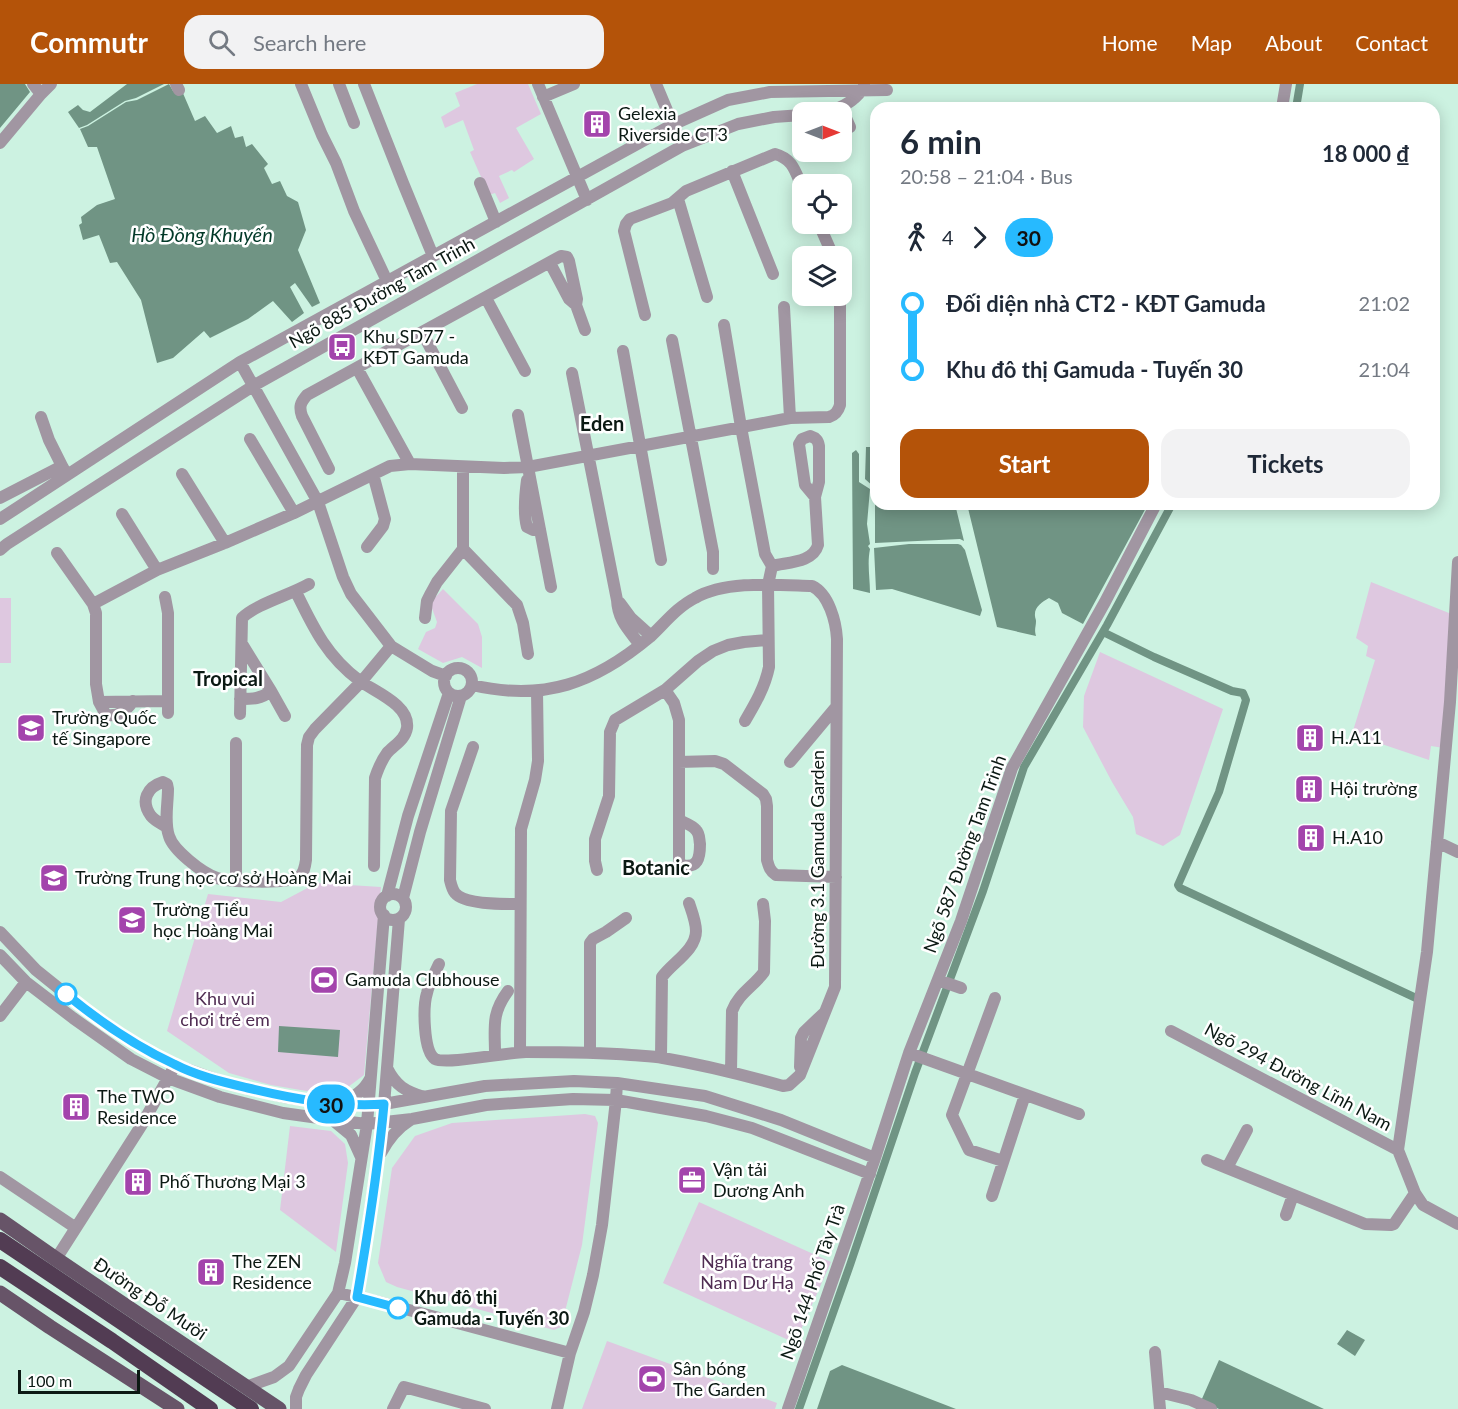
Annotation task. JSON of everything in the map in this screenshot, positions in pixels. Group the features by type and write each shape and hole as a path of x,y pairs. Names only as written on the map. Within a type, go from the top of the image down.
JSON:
{"highway":[{"path":"0,1240 251,1409"},
{"path":"0,1267 210,1409"}],"main road":[{"name":"Đường Đỗ Mười","path":"0,1220 279,1409"},
{"path":"0,1293 177,1409"}],"street":[{"path":"0,143 37,89 51,84"},
{"path":"301,84 336,163 354,211 387,281"},
{"path":"339,84 354,123"},
{"path":"364,84 433,256"},
{"path":"538,84 587,200"},
{"path":"543,98 574,84"},
{"path":"656,84 682,146"},
{"path":"1283,102 1286,84"},
{"path":"847,102 864,87"},
{"name":"Ngõ 885 Đường Tam Trinh","path":"0,519 64,470 240,362 672,125 728,100 770,92 864,87 886,90"},
{"name":"Ngõ 885 Đường Tam Trinh","path":"0,550 253,386 682,146 738,124 792,116"},
{"path":"645,315 624,231 630,219 672,203 686,190 775,154 789,160 797,174"},
{"path":"732,171 773,274"},
{"path":"480,183 496,222"},
{"path":"678,199 707,297"},
{"path":"329,469 299,407 307,395 561,256 568,258 577,299 576,305 585,330"},
{"path":"550,263 569,299 576,305"},
{"path":"486,298 525,371"},
{"path":"93,604 157,570 294,513 390,466 410,464 528,467 790,418 834,416 840,405 840,306"},
{"path":"784,307 790,418"},
{"path":"724,325 765,554 772,566 768,585 769,667 767,677 745,721"},
{"path":"422,332 462,408"},
{"path":"672,340 713,552 713,569"},
{"path":"623,351 661,560"},
{"path":"240,362 318,502 351,594 391,646 432,671 446,676"},
{"path":"357,368 410,464"},
{"path":"572,373 618,612 623,623 640,645"},
{"path":"519,415 551,587"},
{"path":"41,417 49,440 64,470"},
{"path":"250,439 294,513"},
{"path":"424,618 431,592 463,549 463,467"},
{"name":"Ngõ 885 Đường Tam Trinh","path":"0,498 64,470"},
{"path":"182,474 225,543"},
{"path":"367,548 383,526 385,519 373,474"},
{"path":"772,566 810,557 816,552 818,545 815,497"},
{"name":"Ngõ 587 Đường Tam Trinh","path":"872,1166 950,984 961,921 1012,768 1105,602 1153,510"},
{"path":"122,513 157,570"},
{"path":"463,549 517,604 524,623 528,654"},
{"path":"57,552 93,604 96,613 96,684 99,702 106,715 119,715 127,710 133,701 168,707 168,613 165,597"},
{"path":"1398,1150 1427,952 1437,842 1452,747 1458,562"},
{"path":"240,714 242,618 252,610 296,592 309,584"},
{"name":"Đường 3.1 Gamuda Garden","path":"439,964 426,999 425,1038 431,1055 436,1059 449,1061 520,1052 626,1054 661,1057 783,1086 789,1085 800,1075 835,987 837,639 836,625 824,596 818,589 812,586 739,586 696,597 622,659 584,680 558,688 537,692 518,692 489,690 472,685"},
{"path":"296,592 317,634 340,664 361,682 394,704 407,720 404,737 382,761 375,778 374,866"},
{"path":"617,600 631,618 651,636"},
{"path":"597,870 595,839 609,796 610,732 615,720 665,690 712,651 736,644 768,640"},
{"path":"241,643 285,716"},
{"path":"167,827 169,837 178,850 217,879 284,882 301,877 306,861 307,745 309,737 361,682 391,646"},
{"path":"463,668 471,675 472,685 466,693 455,694 446,688 444,682 453,669 463,668"},
{"path":"665,690 674,703 679,720 679,820"},
{"path":"240,699 258,699 271,691"},
{"path":"520,1052 521,830 538,761 537,692"},
{"path":"387,896 405,828 455,694"},
{"path":"403,898 455,694"},
{"name":"Đường 3.1 Gamuda Garden","path":"790,762 836,707"},
{"path":"236,743 236,881"},
{"path":"473,747 451,811 450,880 452,887 461,898 492,903 520,904"},
{"path":"679,762 715,761 724,764 763,794 767,806 767,861 771,872 776,875 836,877"},
{"path":"405,828 420,832"},
{"path":"1437,842 1458,852"},
{"path":"246,1387 274,1377 289,1366 338,1293 345,1263 367,1124 384,915 381,906 387,896 393,894 403,898 406,904 404,915 393,920 384,915"},
{"path":"661,1057 662,977 692,946 695,938 695,922 689,903"},
{"path":"731,1072 732,1011 740,996 764,972 763,904"},
{"path":"590,1052 590,943 626,918"},
{"path":"296,1409 296,1397 302,1382 357,1297 382,1123 399,919"},
{"path":"0,932 36,970 82,1007 137,1045 175,1065 223,1082 274,1095 337,1104 369,1105 485,1086 591,1081 617,1083 705,1096 781,1120 858,1151 872,1166"},
{"path":"0,955 26,982 131,1059 168,1078 220,1097 283,1113 367,1124 412,1119 486,1105 573,1099 616,1100 706,1116 752,1128 852,1167 872,1166"},
{"path":"0,1016 26,982"},
{"path":"495,1054 495,1018 500,1003 508,991"},
{"path":"995,998 952,1115 969,1150 1003,1161"},
{"name":"Ngõ 294 Đường Lĩnh Nam","path":"1171,1031 1398,1150 1415,1193"},
{"path":"918,1056 1079,1114"},
{"path":"56,1259 141,1126 175,1065"},
{"path":"387,1067 391,1076 401,1087 408,1092 425,1097"},
{"path":"337,1104 359,1093 369,1083 372,1075"},
{"path":"556,1409 570,1353 584,1312 599,1245 617,1083"},
{"path":"992,1196 1025,1095"},
{"path":"378,1159 393,1134 412,1119"},
{"path":"333,1120 351,1135 361,1159"},
{"path":"1227,1168 1247,1130"},
{"path":"852,1167 858,1151"},
{"path":"1207,1160 1365,1224 1391,1225 1397,1221 1415,1193 1424,1205 1458,1224"},
{"name":"Ngõ 144 Phố Tây Trà","path":"788,1409 872,1166"},
{"path":"0,1177 76,1228"},
{"path":"1286,1215 1293,1195"},
{"path":"338,1293 570,1353"},
{"path":"1155,1352 1160,1409"},
{"path":"393,1409 404,1387 485,1409"},
{"path":"1159,1392 1191,1400 1211,1409"}],"green space":[{"path":"477,84 528,84 541,114 516,128 534,159 514,172 512,170 499,176 509,198 500,203 495,193 489,195 470,152 474,150 463,120 445,128 441,117 460,106 455,93"},
{"path":"1371,582 1454,615 1444,748 1431,746 1429,760 1352,734 1375,660 1366,656 1368,646 1356,638"},
{"path":"443,589 478,624 482,637 482,668 462,657 443,663 418,649 426,632 435,628 437,622 430,603"},
{"path":"0,598 11,598 11,663 0,663"},
{"path":"1100,652 1223,709 1180,835 1163,846 1136,834 1133,817 1083,727 1084,696"},
{"name":"Khu vui chơi trẻ em","path":"317,883 381,887 364,1075 336,1096 271,1085 229,1073 167,1031 208,894 281,902"},
{"path":"585,1114 595,1116 598,1123 582,1245 561,1327 554,1330 386,1282 378,1263 392,1168 415,1136 452,1123"},
{"path":"290,1126 331,1131 345,1144 348,1163 336,1252 280,1210"},
{"name":"Nghĩa trang Nam Dư Hạ","path":"699,1202 831,1262 795,1343 663,1283"},
{"name":"Sân bóng The Garden","path":"607,1341 777,1403 775,1409 582,1409"}],"water":[{"path":"0,84 25,84 30,92 0,128"},
{"path":"127,84 164,84 125,101 79,128 68,112 78,105 90,112"},
{"name":"Hồ Đồng Khuyến","path":"169,84 173,91 182,91 195,121 205,116 217,133 231,126 235,138 243,136 246,147 252,144 268,164 264,168 272,184 280,181 287,196 298,202 306,230 298,250 320,303 312,307 295,283 290,287 304,313 292,322 273,301 248,319 210,338 204,331 173,358 157,363 141,300 117,262 110,263 99,235 83,240 79,225 82,223 81,217 97,205 115,199 97,147 88,147 80,129 126,102 137,100"},
{"path":"866,447 870,447 870,484 865,479"},
{"path":"856,450 859,454 859,482 870,489 867,524 870,544 868,546 870,549 870,593 853,589 852,453"},
{"path":"875,510 956,510 964,541 960,539 875,543"},
{"path":"968,510 1145,510 1083,624 1062,613 1058,603 1049,598 1037,607 1036,636 997,627"},
{"path":"909,544 961,545 965,550 982,610 980,616 892,589 876,590 874,548"},
{"path":"279,1026 340,1030 338,1057 278,1052"},
{"path":"1347,1330 1365,1340 1355,1356 1337,1344"},
{"path":"1219,1360 1324,1409 1219,1409 1201,1401"},
{"path":"842,1365 956,1409 817,1409 830,1371"}],"waterway":[{"path":"1297,102 1300,84"},
{"path":"799,1409 915,1073 983,891 1024,767 1107,625 1169,510"},
{"path":"1103,632 1232,691 1243,693 1246,700 1219,792 1178,885 1180,888 1416,998"}],"bus line":[{"name":"30","path":"66,994 137,1045 193,1072 284,1097 337,1104 384,1104 357,1297 398,1308"}],"place":[{"name":"Gelexia Riverside CT3","path":"597,124"},
{"name":"Khu SD77 - KĐT Gamuda","path":"342,347"},
{"name":"Trường Quốc tế Singapore","path":"31,728"},
{"name":"H.A11","path":"1310,738"},
{"name":"Hội trường","path":"1309,789"},
{"name":"H.A10","path":"1311,838"},
{"name":"Trường Trung học cơ sở Hoàng Mai","path":"54,878"},
{"name":"Trường Tiểu học Hoàng Mai","path":"132,920"},
{"name":"Gamuda Clubhouse","path":"324,980"},
{"name":"The TWO Residence","path":"76,1107"},
{"name":"Vận tải Dương Anh","path":"692,1180"},
{"name":"Phố Thương Mại 3","path":"138,1182"},
{"name":"The ZEN Residence","path":"211,1272"},
{"name":"Khu đô thị Gamuda - Tuyến 30","path":"398,1308"},
{"name":"Sân bóng The Garden","path":"652,1379"}],"district":[{"name":"Eden","path":"602,424"},
{"name":"Tropical","path":"228,679"},
{"name":"Botanic","path":"656,868"}]}
